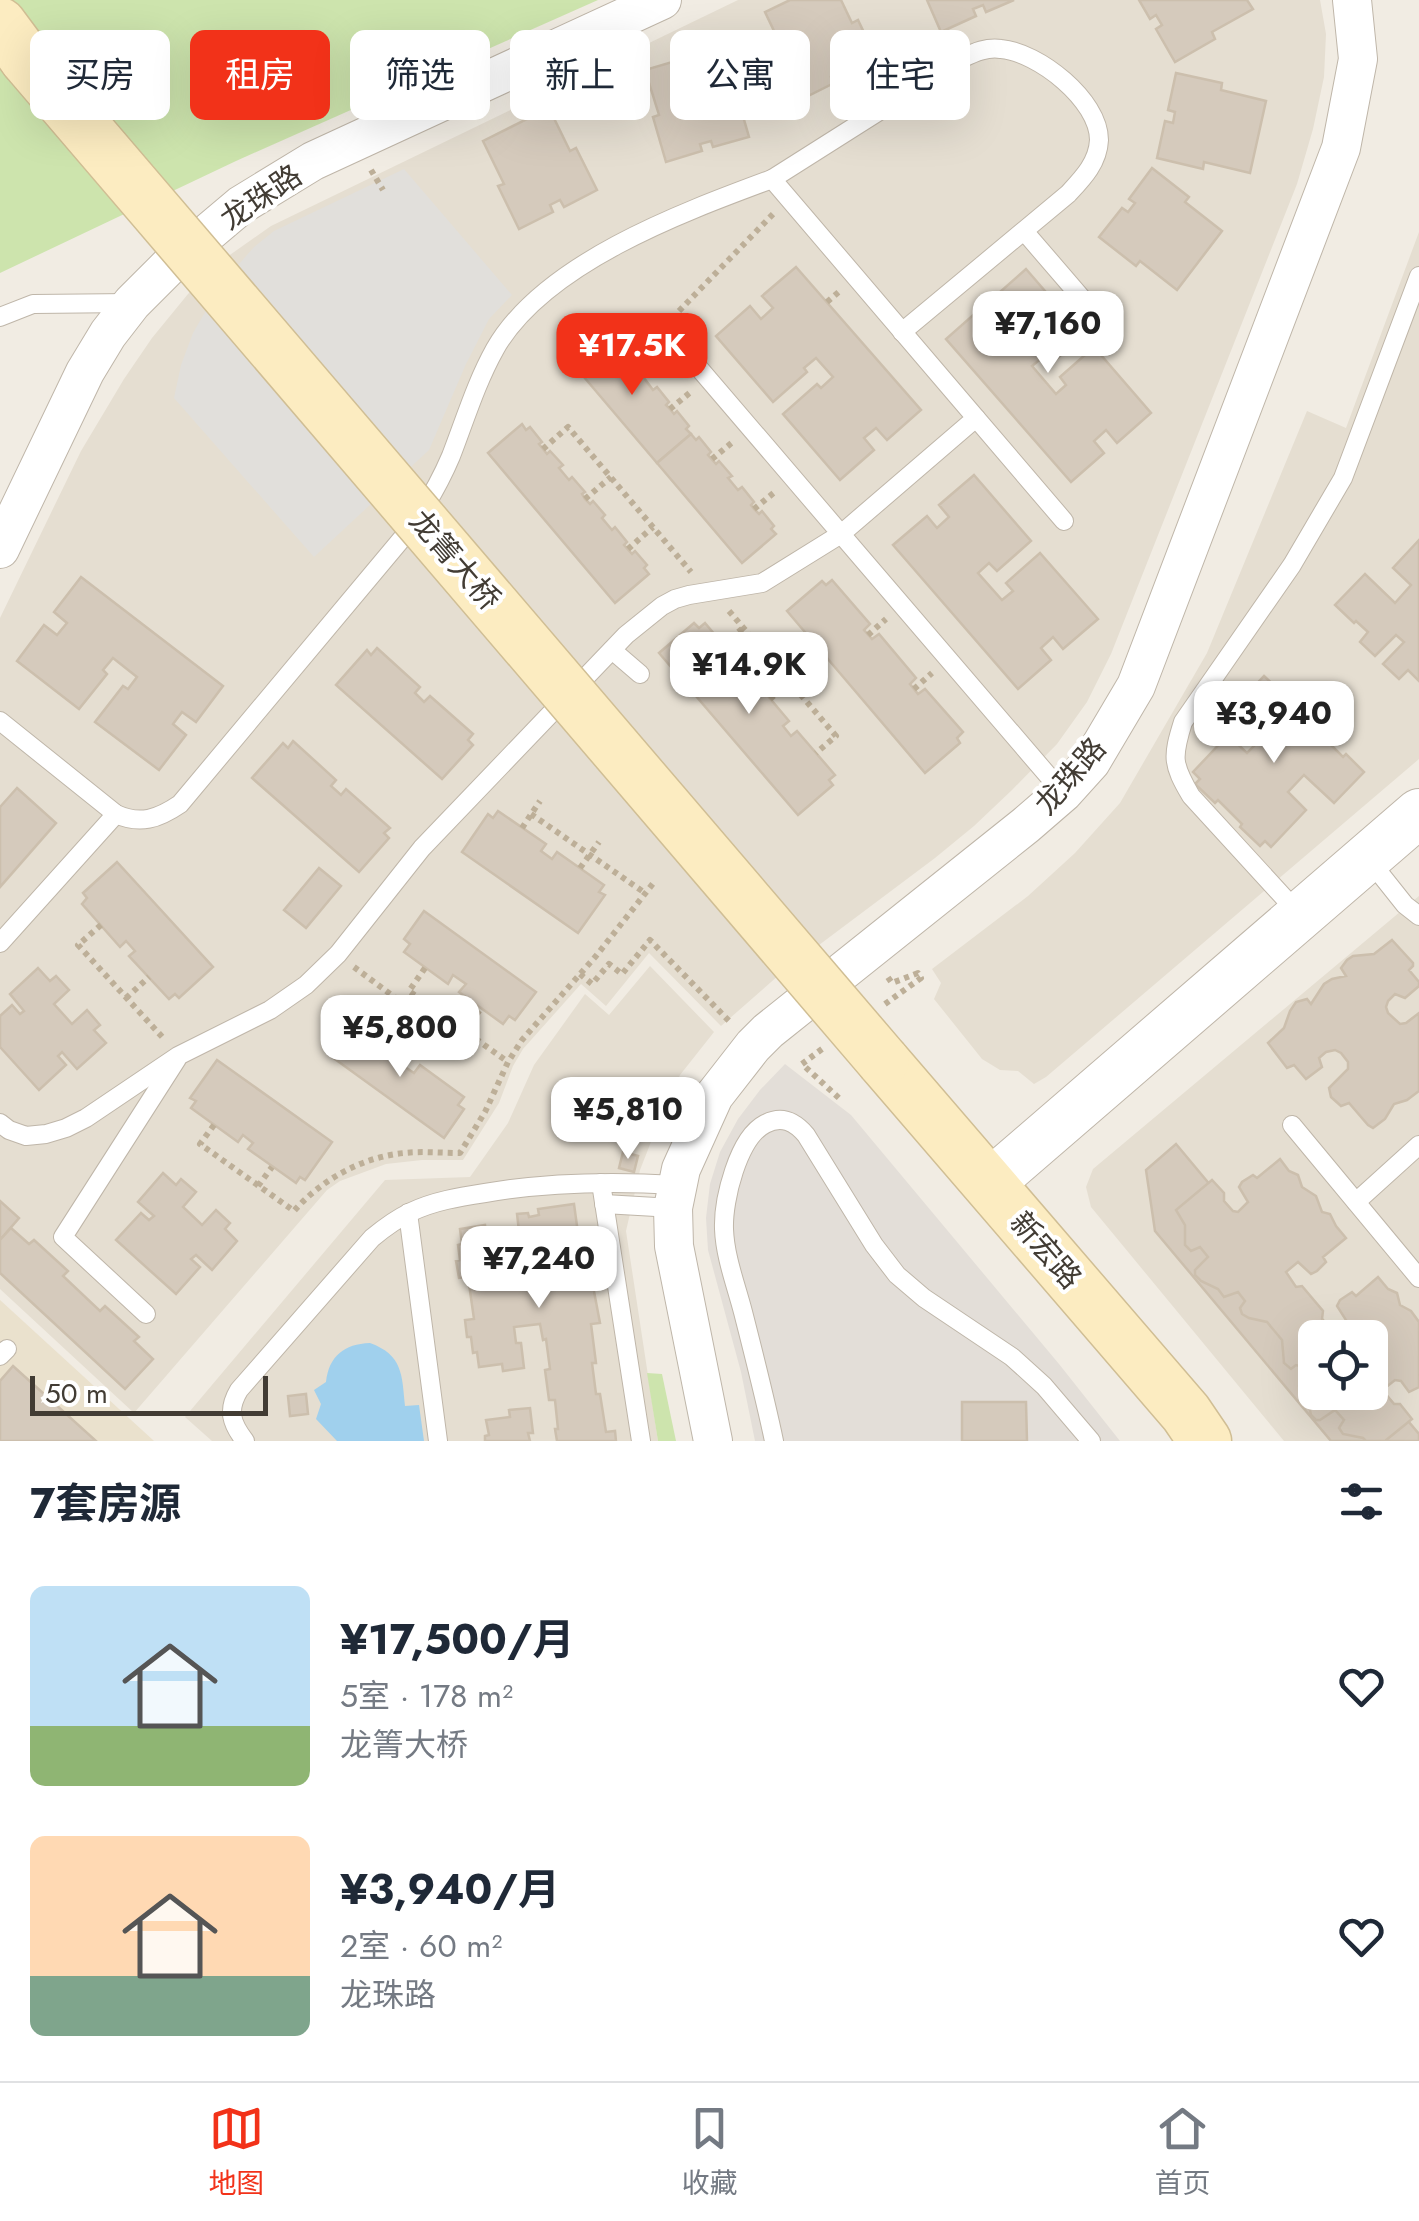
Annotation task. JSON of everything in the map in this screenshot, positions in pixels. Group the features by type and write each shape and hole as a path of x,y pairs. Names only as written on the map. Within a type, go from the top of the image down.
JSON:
{"main road":[{"name":"龙箐大桥","path":"13,41 883,1061"},
{"name":"新宏路","path":"883,1061 1205,1441"}],"street":[{"name":"龙珠路","path":"0,549 85,372 108,334 132,302 171,264 241,205 313,161 662,0"},
{"name":"龙珠路","path":"713,1441 674,1246 675,1197 681,1169 714,1096 753,1046 1062,793 1091,762 1136,686 1341,148 1358,59 1352,0"},
{"path":"989,1184 1419,813"}],"lane":[{"path":"0,721 116,814 134,820 172,810 187,797 410,530 450,459 496,346 516,319 542,295 637,234 772,180 962,58 980,50 1000,48 1019,53 1074,90 1086,105 1099,139 1096,157 1068,194 902,332"},
{"path":"772,180 1064,521"},
{"path":"1024,230 1104,324"},
{"path":"1300,915 1191,796 1178,774 1174,750 1182,722 1292,565 1343,478 1419,276"},
{"path":"0,317 33,304 132,302"},
{"path":"663,326 1062,793"},
{"path":"0,1124 26,1136 66,1128 178,1056 290,997 338,954 422,848 626,635 662,606 688,595 762,583 841,534 976,418"},
{"path":"612,650 640,674"},
{"path":"0,943 116,814"},
{"path":"1367,858 1412,910 1419,936"},
{"path":"146,1314 63,1236 178,1056"},
{"path":"774,1441 724,1230 726,1198 736,1166 758,1128 771,1120 796,1124 806,1135 897,1275 1012,1358 1044,1386 1091,1441"},
{"path":"1292,1125 1419,1278"},
{"path":"1356,1202 1419,1145"},
{"path":"245,1441 231,1416 232,1402 239,1390 372,1238 408,1213 451,1199 520,1187 632,1182 675,1197"},
{"path":"601,1183 641,1441"},
{"path":"604,1204 675,1197"},
{"path":"408,1213 438,1441"}],"path":[{"path":"376,182 383,190"},
{"path":"663,326 788,199"},
{"path":"627,360 644,344"},
{"path":"670,409 687,394"},
{"path":"542,449 568,427 836,736 816,753"},
{"path":"712,459 729,445"},
{"path":"585,499 611,477"},
{"path":"754,510 772,495"},
{"path":"628,549 653,528"},
{"path":"868,635 885,620"},
{"path":"724,645 743,628"},
{"path":"914,688 931,674"},
{"path":"770,698 790,682"},
{"path":"522,828 540,801"},
{"path":"530,816 645,894"},
{"path":"580,868 598,842"},
{"path":"214,1125 200,1144 294,1211 341,1172 408,1152 460,1153 486,1112 506,1061 655,880"},
{"path":"100,925 78,946 164,1039"},
{"path":"580,974 592,984 609,964 622,974 650,940 753,1046"},
{"path":"338,954 465,1050"},
{"path":"426,968 409,991 506,1061"},
{"path":"886,1003 922,978 918,973 892,982"},
{"path":"126,998 149,978"},
{"path":"465,1032 482,1008"},
{"path":"818,1052 802,1064 840,1099"},
{"path":"258,1186 272,1166"}],"shaded area":[{"path":"738,0 1320,0 1326,34 1324,77 1297,184 1111,654 1087,702 1057,744 974,826 779,975 721,1026 649,953 606,1006 581,984 523,1049 499,1103 463,1160 386,1164 327,1190 134,1413 0,1289 0,618 81,451 152,338 188,294 227,257 271,226 510,110 510,120 650,120 650,43 670,33 670,120 810,120 810,30 676,30"},
{"path":"404,169 512,295 489,319 429,450 314,557 174,398 181,365 211,302 254,247 274,231"},
{"path":"1419,232 1419,759 1046,1077 1034,1084 1018,1071 1000,1070 982,1059 934,999 941,983 932,969 1028,896 1075,853 1120,803 1207,653 1307,411 1346,428"},
{"path":"1419,896 1419,1441 1284,1441 1091,1207 1086,1187 1093,1169"},
{"path":"650,966 714,1032 680,1075 665,1106 640,1170 626,1231 658,1441 212,1441 185,1417 385,1180 470,1177 508,1123 534,1065 585,994 609,1015"},
{"path":"785,1064 851,1115 1120,1441 755,1441 708,1250 706,1218 710,1184 720,1152 738,1119"},
{"path":"0,1300 154,1441 0,1441"}],"green space":[{"path":"0,0 598,0 531,30 510,30 510,39 490,48 490,30 350,30 350,110 330,119 330,30 190,30 190,120 328,120 0,273"},
{"path":"647,1373 662,1374 676,1441 658,1441"}],"water":[{"path":"370,1343 389,1354 399,1367 405,1406 419,1405 424,1441 337,1441 316,1419 321,1404 314,1390 326,1382 334,1358 345,1349"}],"building":[{"path":"790,0 841,0 852,23 858,20 863,30 830,30 830,85 810,95 810,30 774,30 765,12"},
{"path":"927,0 1014,0 986,12 983,5 973,9 976,16 940,30"},
{"path":"1139,0 1247,0 1253,9 1212,32 1215,39 1175,62 1156,29 1162,25 1156,15 1150,19"},
{"path":"670,63 670,120 744,120 749,137 713,147 711,141 700,144 702,151 666,162 653,117 659,115 650,86 650,69"},
{"path":"1176,73 1222,83 1221,90 1266,101 1250,173 1204,162 1203,169 1157,158 1165,121 1173,123 1175,112 1168,110"},
{"path":"525,120 555,120 570,151 576,148 597,190 564,207 560,200 550,205 553,212 519,229 498,186 504,184 483,141"},
{"path":"1152,168 1189,197 1185,202 1222,231 1177,290 1140,261 1136,266 1099,237 1122,208 1128,212 1135,203 1129,199"},
{"path":"796,267 921,410 887,440 876,428 864,438 874,450 840,480 783,414 817,384 821,388 833,377 816,358 804,368 807,372 773,402 716,336 750,306 761,319 773,308 762,296"},
{"path":"1026,269 1084,336 1049,365 1043,357 1032,366 1056,394 1066,385 1060,377 1094,347 1151,413 1117,443 1106,430 1094,441 1104,453 1071,482 946,339 980,309 991,322 1003,311 992,299"},
{"path":"606,334 611,340 614,337 627,352 623,355 627,360 631,364 634,361 653,390 657,387 669,402 666,405 689,426 686,429 691,434 657,463 572,363"},
{"path":"522,424 526,430 530,427 547,454 550,451 563,465 559,468 569,480 572,477 585,492 585,499 590,504 593,501 605,515 602,518 627,542 624,545 647,565 644,568 649,574 615,603 488,453"},
{"path":"691,434 696,440 699,437 711,452 708,455 716,464 719,461 738,490 742,487 754,502 754,509 759,514 762,511 774,526 771,529 776,534 742,563 657,463"},
{"path":"974,475 1031,541 997,571 989,563 978,573 1002,600 1013,591 1006,583 1040,553 1098,619 1063,649 1053,637 1041,648 1051,660 1018,689 893,545 927,516 937,528 949,517 939,505"},
{"path":"1419,540 1419,681 1408,670 1399,679 1383,664 1404,642 1396,635 1375,656 1360,642 1368,632 1335,605 1365,574 1395,603 1411,585 1393,568"},
{"path":"81,577 223,686 196,722 182,712 173,724 186,735 159,770 95,722 123,686 128,689 137,677 113,658 103,670 107,674 79,709 17,661 44,625 57,635 67,623 54,612"},
{"path":"832,580 870,624 864,630 872,639 879,634 916,678 910,684 918,694 925,689 963,732 957,738 960,743 925,773 787,611 822,581 826,585"},
{"path":"694,623 699,628 705,623 742,667 736,672 745,682 751,676 789,721 783,726 791,736 797,731 835,775 829,780 833,785 798,815 659,653"},
{"path":"377,648 420,687 415,693 424,702 430,696 473,734 468,740 473,745 442,779 336,685 367,650 371,655"},
{"path":"1264,676 1292,708 1300,699 1316,714 1295,735 1303,743 1324,721 1339,736 1331,745 1364,772 1334,803 1304,775 1288,792 1306,810 1271,847 1265,841 1260,846 1218,800 1215,803 1195,784 1200,779 1193,772 1228,735 1247,753 1264,736 1234,708"},
{"path":"293,741 336,780 331,786 341,795 346,789 390,828 384,833 389,838 359,872 252,778 283,743 288,748"},
{"path":"17,788 56,823 0,887 0,807"},
{"path":"498,811 546,844 541,851 552,859 557,852 604,885 599,892 605,895 578,933 462,852 488,814 493,818"},
{"path":"117,862 213,967 179,998 175,994 169,999 129,956 135,951 126,941 120,947 82,904 87,898 83,893"},
{"path":"319,868 341,886 306,928 284,910"},
{"path":"424,911 536,992 515,1020 509,1016 503,1024 459,992 466,984 453,975 448,984 404,952 410,944 404,939"},
{"path":"1392,940 1413,963 1409,970 1419,982 1405,998 1395,994 1386,1007 1400,1024 1419,1013 1419,1091 1394,1104 1385,1119 1373,1128 1349,1103 1341,1106 1331,1097 1329,1088 1348,1069 1341,1053 1326,1052 1319,1058 1322,1067 1306,1079 1294,1065 1287,1068 1268,1043 1284,1028 1296,1002 1307,999 1311,1004 1324,984 1346,976 1341,968 1347,960 1374,954"},
{"path":"38,968 50,981 56,976 69,990 54,1004 72,1024 87,1010 100,1025 94,1030 106,1043 77,1069 62,1052 58,1056 66,1065 39,1090 0,1047 0,1016 12,1005 20,1014 24,1011 10,994"},
{"path":"364,1025 408,1056 402,1065 414,1073 420,1065 464,1097 458,1105 464,1109 444,1138 332,1057 352,1029 358,1033"},
{"path":"217,1060 332,1142 305,1180 300,1177 296,1183 248,1149 253,1143 243,1135 238,1142 191,1108 196,1101 190,1098"},
{"path":"1176,1144 1323,1320 1298,1320 1298,1402 1155,1231 1146,1170"},
{"path":"623,1152 638,1156 634,1172 619,1168"},
{"path":"1280,1159 1298,1175 1302,1187 1316,1196 1322,1212 1330,1214 1346,1238 1323,1257 1326,1262 1317,1271 1311,1274 1298,1262 1286,1272 1296,1287 1302,1286 1323,1311 1323,1320 1298,1320 1298,1366 1291,1369 1284,1363 1282,1340 1267,1322 1242,1314 1240,1308 1245,1301 1238,1292 1224,1297 1195,1275 1208,1257 1200,1247 1191,1251 1185,1245 1185,1225 1176,1210 1212,1180 1224,1193 1224,1201 1238,1212 1248,1202 1239,1187 1253,1175 1257,1178"},
{"path":"163,1173 176,1185 181,1179 196,1192 183,1207 202,1225 216,1210 230,1223 225,1229 237,1241 212,1270 196,1255 191,1259 200,1267 176,1294 116,1240 141,1213 149,1220 154,1216 138,1202"},
{"path":"0,1201 19,1218 0,1240"},
{"path":"574,1204 580,1248 589,1247 600,1323 591,1324 596,1394 600,1394 606,1432 615,1431 616,1441 557,1441 555,1400 549,1400 545,1370 550,1369 540,1324 514,1327 516,1343 521,1343 524,1368 503,1371 502,1364 479,1367 471,1337 467,1337 465,1320 474,1319 468,1277 459,1278 456,1261 460,1260 458,1245 462,1244 460,1229 485,1225 486,1231 499,1229 501,1242 512,1241 514,1256 531,1254 528,1230 519,1231 517,1214 528,1213 529,1217 539,1215 538,1209"},
{"path":"11,1228 29,1244 34,1240 68,1271 63,1276 100,1311 105,1306 139,1337 134,1341 153,1359 125,1389 0,1273 0,1240"},
{"path":"1378,1277 1397,1293 1400,1305 1419,1322 1419,1387 1409,1392 1401,1381 1388,1386 1388,1320 1346,1320 1337,1306 1340,1300 1352,1292 1356,1296"},
{"path":"13,1366 96,1441 0,1441 0,1381"},
{"path":"306,1394 308,1414 290,1416 288,1396"},
{"path":"1388,1397 1419,1434 1419,1441 1331,1441 1305,1410 1388,1410"},
{"path":"1388,1397 1412,1419 1385,1441 1366,1441 1343,1434 1339,1428 1344,1420 1335,1410 1388,1410"},
{"path":"962,1402 1026,1402 1027,1441 962,1441"},
{"path":"530,1408 530,1441 485,1441 489,1435 486,1420 510,1417 509,1410"},
{"path":"1310,1410 1335,1410 1320,1420"}]}
